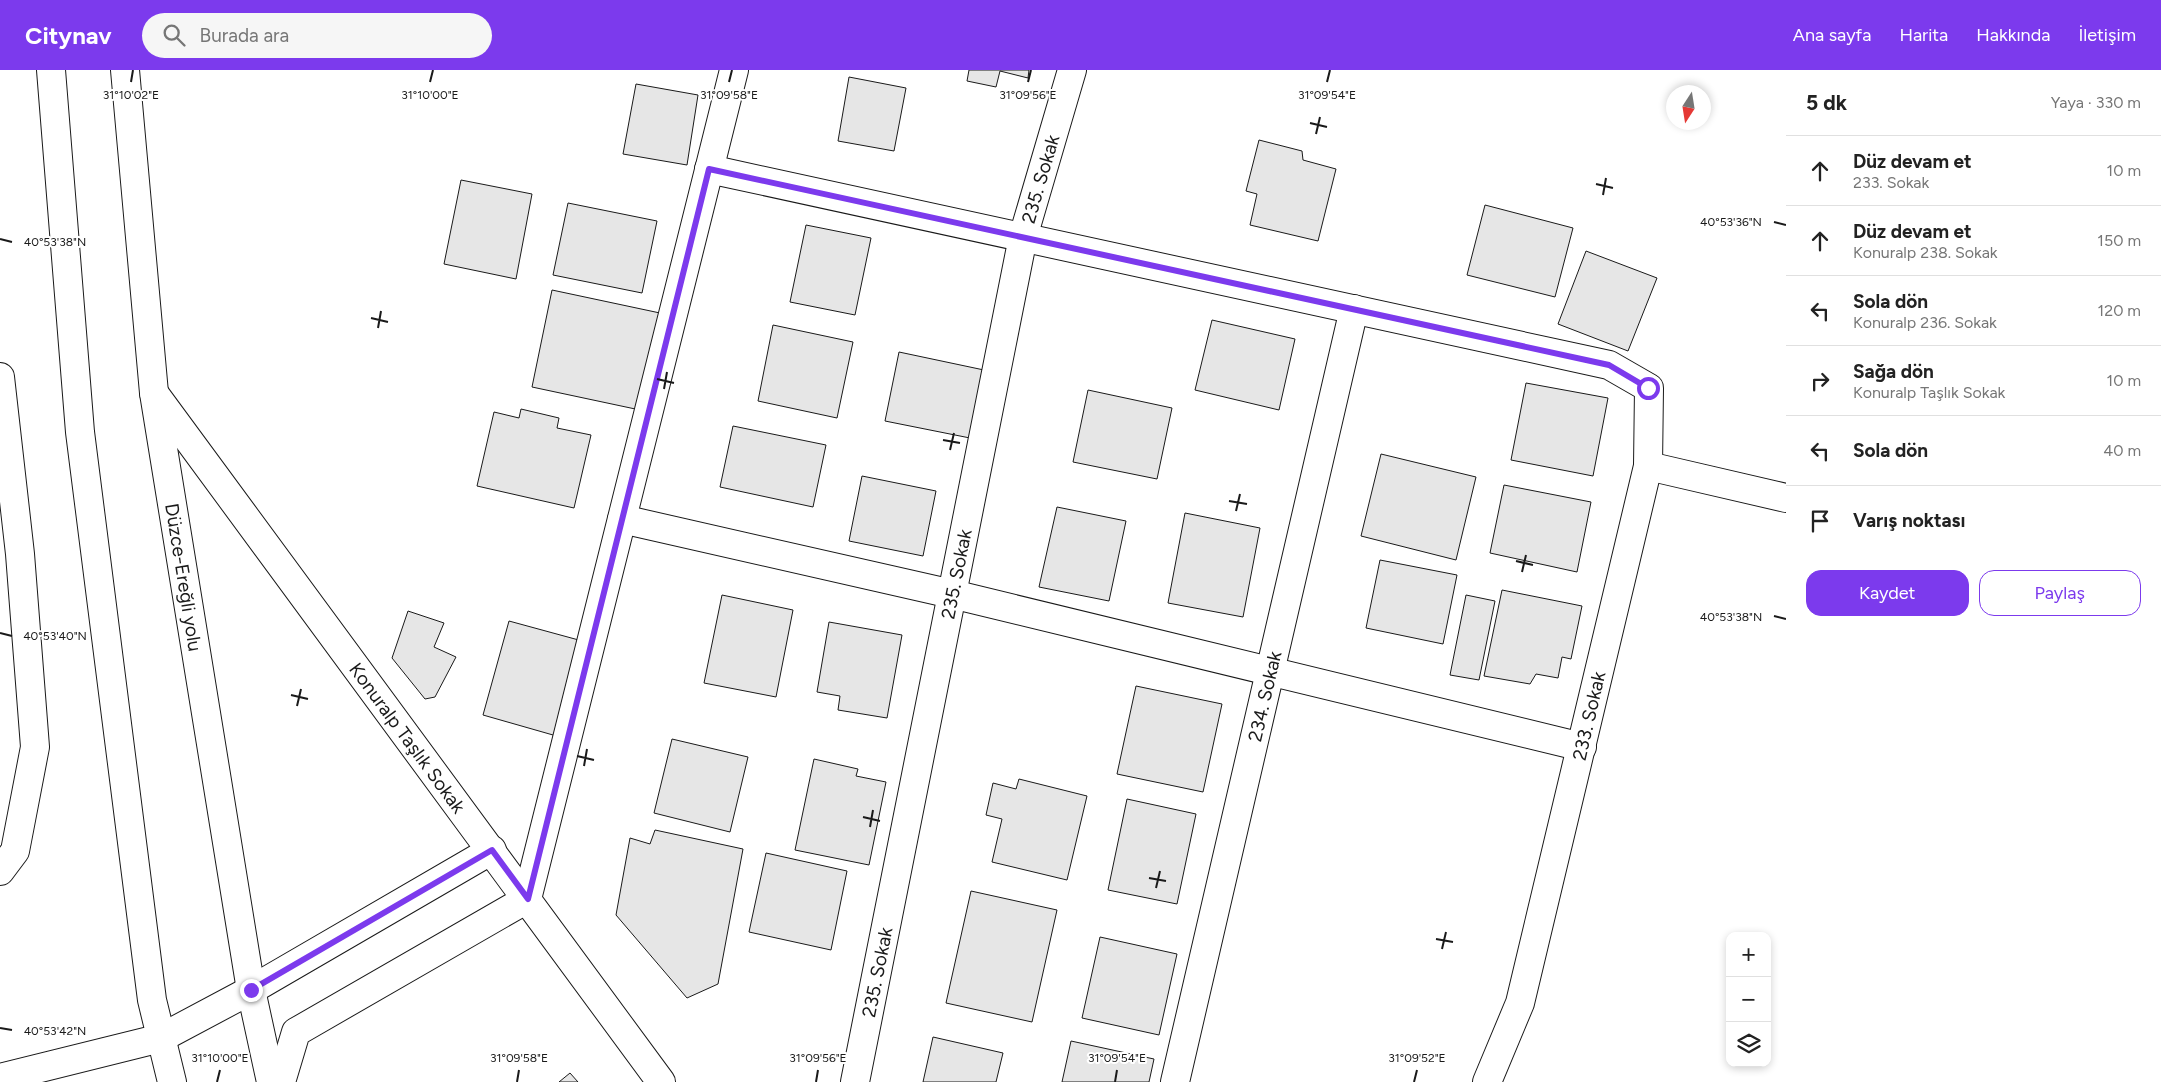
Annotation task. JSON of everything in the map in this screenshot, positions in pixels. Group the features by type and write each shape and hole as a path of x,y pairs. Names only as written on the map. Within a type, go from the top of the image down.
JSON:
{"main road":[{"path":"51,70 80,432 151,990 172,1082"},
{"name":"Düzce-Ereğli yolu","path":"125,70 154,394 251,990 272,1082"},
{"path":"281,1082 296,1032 528,899 734,70"},
{"name":"235. Sokak","path":"855,1082 1023,237 1072,70"},
{"path":"709,169 1354,309"},
{"name":"233. Sokak","path":"1354,309 1609,365 1648,388 1648,466 1520,1003 1486,1082"},
{"name":"234. Sokak","path":"1174,1082 1354,309"},
{"path":"0,377 20,554 35,747 15,851 0,871"},
{"name":"Konuralp Taşlık Sokak","path":"154,394 492,850 661,1082"},
{"path":"1648,466 1786,498"},
{"path":"622,518 952,594 1582,747"},
{"path":"0,1078 161,1038 251,990 492,850"}],"building":[{"path":"969,70 1029,70 1028,78 1000,71 996,87 967,81"},
{"path":"849,77 906,88 894,151 838,141"},
{"path":"636,84 698,95 687,165 623,154"},
{"path":"1259,140 1302,151 1303,160 1336,169 1318,241 1250,225 1257,194 1246,191"},
{"path":"461,180 532,194 516,279 444,264"},
{"path":"568,203 657,221 642,293 553,275"},
{"path":"1485,205 1573,228 1555,297 1467,275"},
{"path":"806,225 871,238 855,315 790,302"},
{"path":"1586,251 1657,278 1628,351 1558,324"},
{"path":"552,290 660,313 640,410 532,387"},
{"path":"1212,320 1295,339 1279,410 1195,390"},
{"path":"773,325 853,342 837,418 758,401"},
{"path":"899,352 984,370 970,438 885,421"},
{"path":"1526,383 1608,398 1593,476 1511,460"},
{"path":"1088,390 1172,408 1157,479 1073,462"},
{"path":"521,409 559,418 557,428 591,435 574,508 477,486 494,412 519,418"},
{"path":"733,426 826,445 813,507 720,487"},
{"path":"1381,454 1476,477 1456,560 1361,536"},
{"path":"862,476 936,491 923,556 849,541"},
{"path":"1504,485 1591,502 1577,572 1490,553"},
{"path":"1057,507 1126,521 1109,601 1039,587"},
{"path":"1185,513 1260,528 1243,617 1168,603"},
{"path":"1380,560 1457,575 1443,644 1366,628"},
{"path":"1502,590 1582,606 1571,659 1562,657 1558,678 1536,674 1530,684 1484,676"},
{"path":"722,595 793,610 776,697 704,683"},
{"path":"1466,595 1495,601 1479,680 1450,675"},
{"path":"408,611 444,623 434,647 456,657 435,697 425,699 392,658"},
{"path":"509,621 586,642 560,737 483,715"},
{"path":"829,622 902,635 887,718 838,710 840,696 817,692"},
{"path":"1136,686 1222,704 1203,792 1117,774"},
{"path":"672,739 748,757 730,832 654,813"},
{"path":"814,759 858,769 856,776 886,782 869,865 795,850"},
{"path":"1019,779 1087,796 1067,880 992,862 1002,819 986,815 993,783 1016,789"},
{"path":"1127,799 1196,814 1177,904 1108,890"},
{"path":"655,830 743,849 718,984 687,998 616,915 630,838 650,844"},
{"path":"766,853 847,871 831,950 749,932"},
{"path":"971,891 1057,910 1032,1022 946,1003"},
{"path":"1100,937 1177,954 1159,1035 1082,1018"},
{"path":"933,1037 1003,1053 996,1082 923,1082"},
{"path":"1071,1041 1154,1059 1149,1082 1062,1082"},
{"path":"570,1073 578,1082 559,1082"}],"route":[{"path":"251,990 492,850 528,899 709,169 1609,365 1648,388"}]}
